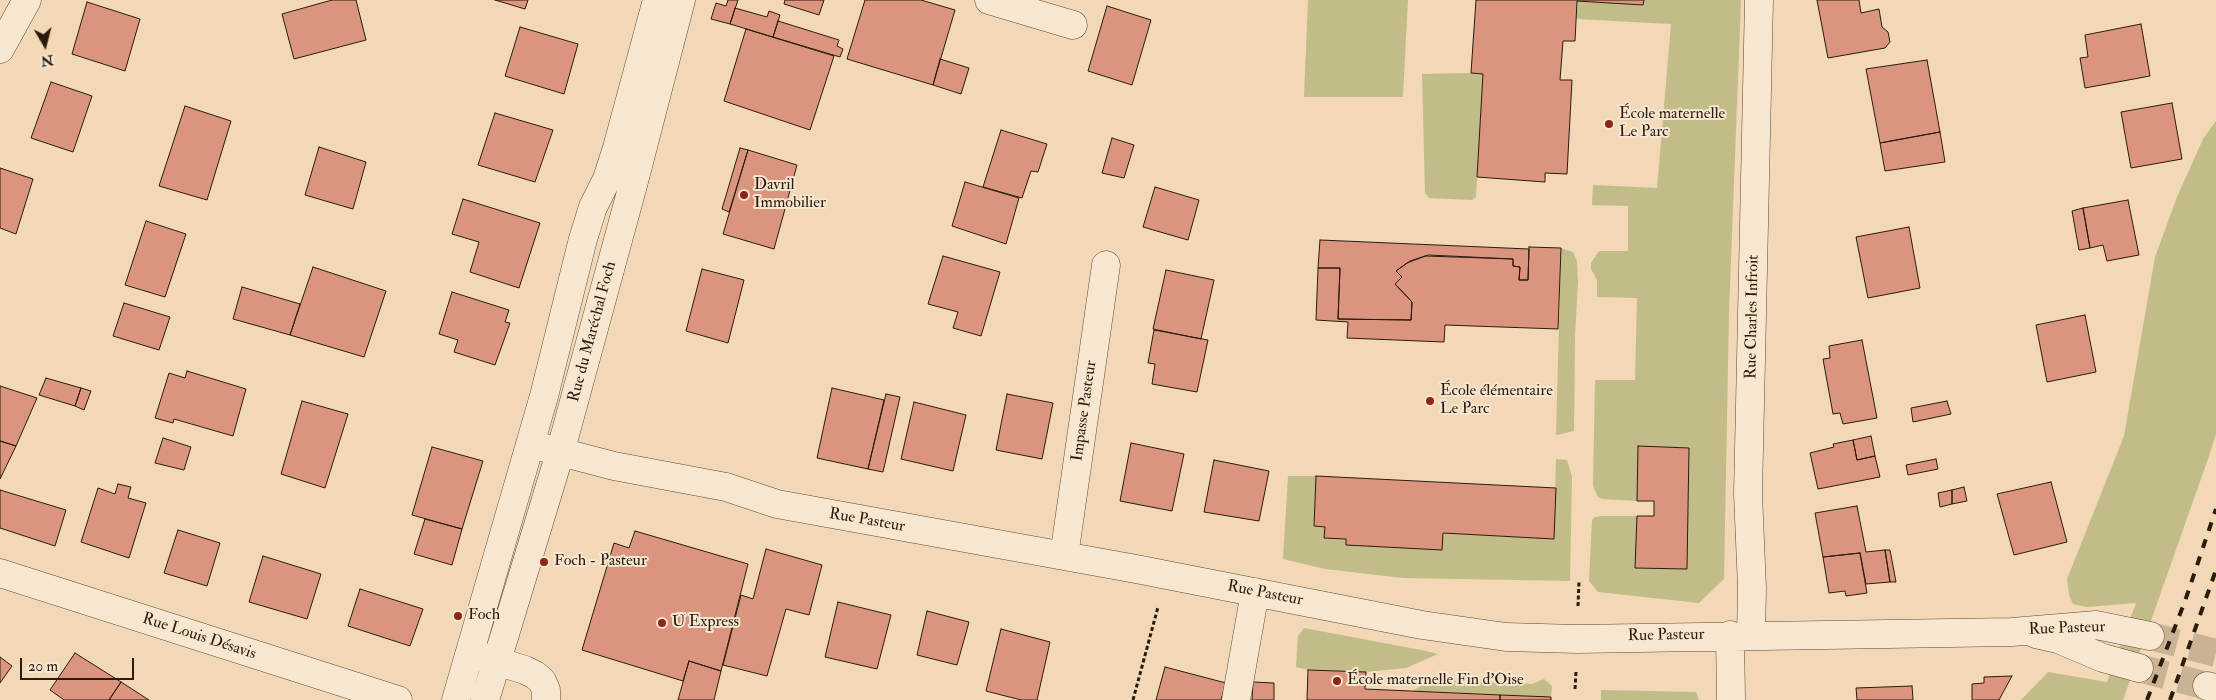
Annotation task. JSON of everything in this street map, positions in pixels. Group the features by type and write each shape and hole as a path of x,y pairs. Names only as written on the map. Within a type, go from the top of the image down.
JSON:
{"street":[{"path":"0,49 27,0"},
{"name":"Rue du Maréchal Foch","path":"456,700 530,444 583,239 592,208 607,178 618,148 658,0"},
{"name":"Rue du Maréchal Foch","path":"485,700 560,453 681,0"},
{"path":"989,0 1073,25"},
{"name":"Rue Charles Infroit","path":"1731,700 1741,635 1752,588 1748,494 1759,0"},
{"name":"Impasse Pasteur","path":"1064,556 1106,265"},
{"name":"Rue Pasteur","path":"530,444 614,466 726,487 777,504 1166,575 1422,625 1506,637 1577,638 2012,632 2096,625 2150,636"},
{"name":"Rue Louis Désavis","path":"0,573 398,700"},
{"path":"1236,700 1255,592"},
{"name":"Rue Pasteur","path":"2012,632 2058,639 2102,658 2139,668"},
{"path":"468,654 525,670 535,675 542,681 546,690 546,700"}],"path":[{"path":"1133,700 1166,575"}],"shaded area":[{"path":"1308,0 1408,0 1403,97 1304,97"},
{"path":"1644,0 1741,0 1729,312 1724,579 1699,603 1598,592 1589,581 1592,520 1595,517 1602,516 1637,516 1636,568 1687,569 1689,448 1638,446 1637,501 1602,499 1598,497 1593,486 1595,380 1635,380 1637,298 1597,297 1597,280 1591,269 1591,263 1599,251 1628,251 1628,206 1592,205 1593,185 1657,188 1671,24 1576,19 1577,1 1643,5"},
{"path":"1422,74 1483,74 1476,197 1472,200 1429,198 1425,193"},
{"path":"2216,121 2216,434 2209,456 2123,700 2021,700 2048,672 2107,682 2136,603 2087,607 2073,604 2069,595 2067,579 2124,436 2155,257 2177,197 2203,139"},
{"path":"1561,248 1573,252 1577,261 1578,282 1575,336 1574,431 1556,435"},
{"path":"1556,459 1567,460 1572,477 1570,581 1403,578 1325,569 1283,559 1288,476 1316,476 1314,526 1325,527 1325,538 1443,533 1554,539"},
{"path":"1304,628 1438,654 1406,668 1366,672 1308,670 1296,667 1298,636"},
{"path":"1544,679 1552,686 1551,697 1413,691 1424,684 1440,680 1532,684"},
{"path":"1601,690 1696,692 1699,700 1601,700"}],"building":[{"path":"332,0 356,0 366,40 294,59 282,14"},
{"path":"495,0 528,0 525,9"},
{"path":"728,0 738,0 730,24 711,19 716,3 726,6"},
{"path":"785,0 824,0 819,15 784,4"},
{"path":"865,0 921,0 955,10 933,85 847,59"},
{"path":"1476,0 1644,0 1643,5 1577,1 1575,41 1563,41 1560,80 1572,80 1567,174 1545,173 1545,182 1477,177 1483,74 1471,73"},
{"path":"1817,0 1859,0 1861,13 1879,9 1882,27 1888,32 1890,42 1885,48 1828,58"},
{"path":"87,2 140,19 125,71 72,54"},
{"path":"1107,6 1151,20 1132,85 1088,71"},
{"path":"735,8 767,17 769,11 780,15 773,37 730,24"},
{"path":"778,21 839,40 837,46 843,49 840,57 773,37"},
{"path":"2141,24 2150,76 2085,88 2080,58 2088,57 2085,35"},
{"path":"520,27 578,44 564,94 505,76"},
{"path":"746,29 834,56 810,130 724,101"},
{"path":"940,59 969,68 961,94 933,85"},
{"path":"1927,60 1940,132 1880,143 1866,69"},
{"path":"51,82 92,96 73,152 31,138"},
{"path":"2172,103 2182,159 2131,168 2121,112"},
{"path":"185,106 231,121 207,200 159,186"},
{"path":"495,113 553,130 535,182 478,165"},
{"path":"1001,130 1047,144 1038,172 1031,171 1022,198 983,187"},
{"path":"1940,132 1945,162 1885,171 1880,143"},
{"path":"1112,138 1134,145 1124,178 1102,173"},
{"path":"319,147 366,162 353,209 305,195"},
{"path":"740,148 748,150 729,212 722,209"},
{"path":"748,150 797,165 774,249 723,234"},
{"path":"0,168 33,179 16,234 0,228"},
{"path":"965,182 1019,198 1006,244 952,226"},
{"path":"1155,187 1199,200 1188,240 1143,227"},
{"path":"463,199 540,223 519,288 470,272 479,242 452,234"},
{"path":"2128,200 2139,255 2107,261 2103,245 2090,248 2083,208"},
{"path":"2083,208 2090,248 2079,250 2072,211"},
{"path":"146,221 186,234 165,297 125,285"},
{"path":"1909,227 1920,288 1868,298 1856,237"},
{"path":"1320,240 1529,249 1528,280 1519,280 1520,267 1513,266 1513,259 1425,256 1410,261 1396,271 1402,277 1395,284 1412,302 1411,320 1338,319 1340,268 1318,268"},
{"path":"1529,247 1561,248 1558,329 1445,325 1444,342 1347,338 1348,322 1316,320 1318,268 1340,268 1338,319 1411,320 1412,302 1395,284 1402,277 1396,271 1407,263 1428,255 1513,259 1513,266 1520,267 1519,280 1528,280"},
{"path":"943,256 1000,272 981,336 953,328 958,312 928,304"},
{"path":"313,267 386,291 364,357 290,335"},
{"path":"702,269 744,280 728,343 686,331"},
{"path":"1166,270 1214,280 1201,339 1153,329"},
{"path":"242,287 300,304 290,335 233,319"},
{"path":"452,292 509,310 505,322 510,323 495,365 454,352 458,340 439,334"},
{"path":"124,303 170,317 159,350 113,336"},
{"path":"2085,315 2096,372 2047,382 2036,325"},
{"path":"1154,330 1208,340 1197,392 1152,384 1155,364 1148,363"},
{"path":"1862,340 1877,418 1843,424 1840,413 1833,414 1823,359 1830,358 1829,346"},
{"path":"187,371 246,389 233,436 174,419 173,423 155,418 169,373 185,378"},
{"path":"46,378 81,388 75,406 39,395"},
{"path":"0,386 37,398 16,446 0,441"},
{"path":"81,388 91,391 84,410 75,406"},
{"path":"832,388 884,400 868,469 817,458"},
{"path":"886,394 900,397 883,472 868,469"},
{"path":"1007,394 1053,403 1042,459 996,450"},
{"path":"302,401 348,414 325,488 281,474"},
{"path":"1947,401 1951,414 1913,422 1911,408"},
{"path":"914,402 966,415 953,471 901,459"},
{"path":"1871,436 1875,456 1857,460 1853,440"},
{"path":"163,438 191,447 184,470 155,463"},
{"path":"1853,440 1857,460 1875,456 1880,477 1818,489 1810,453 1834,447 1833,444"},
{"path":"0,441 16,446 0,479"},
{"path":"1131,443 1184,454 1172,511 1120,501"},
{"path":"1638,446 1689,448 1687,569 1635,568 1637,516 1654,516 1654,501 1637,501"},
{"path":"432,447 483,461 462,529 412,515"},
{"path":"1936,459 1938,469 1908,475 1906,465"},
{"path":"1214,460 1269,471 1259,521 1204,512"},
{"path":"1316,476 1556,488 1554,539 1443,533 1442,550 1346,545 1346,539 1324,538 1325,527 1314,526"},
{"path":"2051,482 2067,542 2014,555 1997,494"},
{"path":"118,484 131,487 128,498 146,503 129,558 81,542 98,488 115,494"},
{"path":"1964,487 1967,501 1952,504 1952,490"},
{"path":"0,490 66,510 55,546 0,528"},
{"path":"1952,490 1952,504 1940,507 1938,493"},
{"path":"1857,506 1866,552 1885,550 1890,582 1866,584 1860,553 1823,557 1815,513"},
{"path":"425,519 462,529 452,565 414,554"},
{"path":"178,530 220,543 207,586 164,573"},
{"name":"U Express","path":"635,531 748,564 721,671 689,661 683,681 582,650 614,543 629,548"},
{"path":"766,549 822,565 809,615 786,609 767,676 723,665 741,595 753,599"},
{"path":"1885,550 1890,550 1896,582 1890,582"},
{"path":"1860,553 1867,593 1846,596 1845,591 1829,593 1823,557"},
{"path":"263,556 321,574 307,619 249,602"},
{"path":"360,589 423,609 410,646 348,626"},
{"path":"838,602 891,615 877,669 825,657"},
{"path":"927,611 969,622 957,665 917,655"},
{"path":"1001,629 1050,642 1037,700 1021,700 986,691"},
{"path":"75,653 121,682 109,700 64,700 50,690"},
{"path":"0,657 12,666 0,683"},
{"path":"689,661 721,671 714,700 678,700"},
{"path":"1165,667 1226,683 1221,700 1156,700"},
{"name":"École maternelle Fin d'Oise","path":"1308,670 1366,672 1365,689 1500,695 1500,700 1307,700"},
{"path":"2012,676 1999,700 1972,700 1972,684 1984,683 1984,677"},
{"path":"121,682 149,700 109,700"},
{"path":"1253,682 1274,683 1274,700 1252,700"},
{"path":"1912,686 1913,700 1857,700 1856,688"},
{"path":"1500,695 1551,697 1551,700 1500,700"}],"tunnel":[{"path":"2150,636 2216,653"},
{"path":"2139,668 2207,686"}],"railway":[{"path":"2147,700 2185,601 2216,509"},
{"path":"2170,700 2216,570"}],"place":[{"name":"École maternelle Le Parc","path":"1609,124"},
{"name":"Davril Immobilier","path":"744,195"},
{"name":"École élémentaire Le Parc","path":"1430,401"},
{"name":"Foch - Pasteur","path":"544,562"},
{"name":"Foch","path":"458,616"},
{"name":"U Express","path":"662,623"},
{"name":"École maternelle Fin d'Oise","path":"1337,681"}]}
